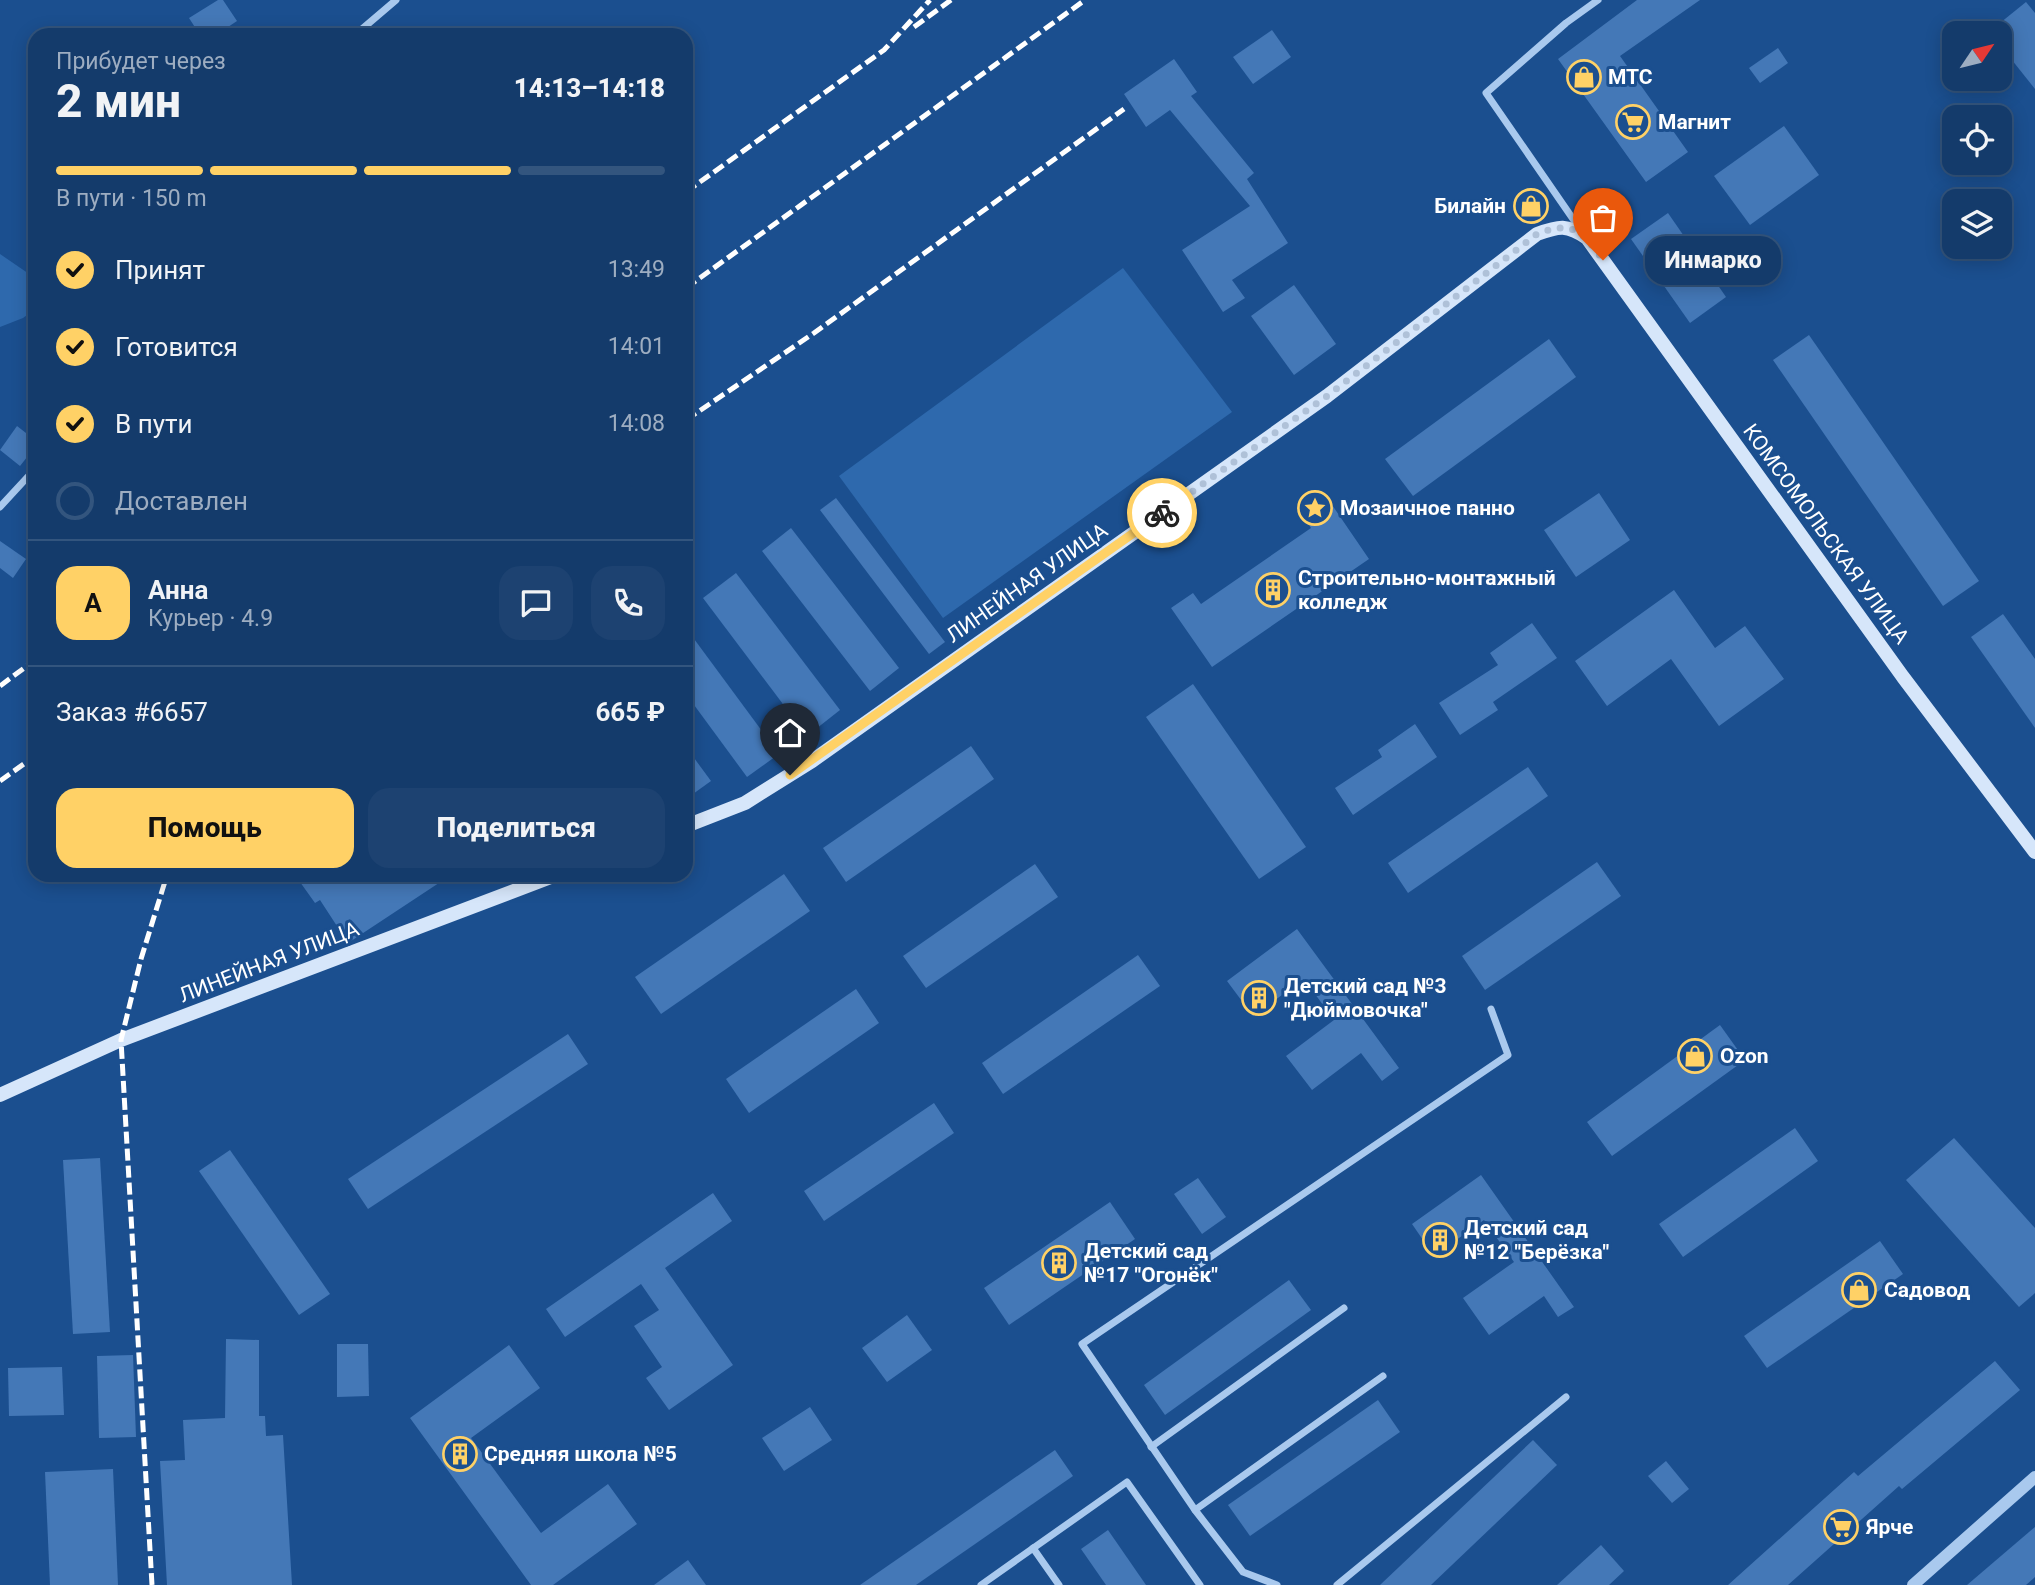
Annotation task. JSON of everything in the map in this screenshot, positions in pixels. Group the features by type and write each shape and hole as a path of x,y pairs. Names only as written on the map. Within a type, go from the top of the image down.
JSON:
{"main road":[{"name":"ЛИНЕЙНАЯ УЛИЦА","path":"693,823 745,803 812,761 1327,396 1537,234 1553,228 1573,228 1587,238"},
{"name":"КОМСОМОЛЬСКАЯ УЛИЦА","path":"1587,238 1903,677 2035,852"},
{"name":"ЛИНЕЙНАЯ УЛИЦА","path":"0,1095 121,1040 538,882"}],"street":[{"path":"363,28 396,0"},
{"path":"1587,238 1486,93 1566,23 1598,0"},
{"path":"0,507 28,476"},
{"path":"1277,1585 1243,1572 1195,1510 1082,1344 1508,1055 1491,1009"},
{"path":"1151,1447 1344,1308"},
{"path":"1195,1510 1383,1377"},
{"path":"1337,1585 1566,1397"},
{"path":"1913,1585 2035,1478"},
{"path":"981,1585 1127,1482 1200,1585"},
{"path":"1033,1548 1059,1585"}],"shaded area":[{"path":"0,254 28,273 28,314 0,327"},
{"path":"1123,268 1232,412 943,618 839,476"}],"building":[{"path":"218,0 223,0 237,21 226,28 195,28 189,18"},
{"path":"1637,0 1700,0 1620,56 1688,152 1646,182 1558,59"},
{"path":"2026,2 2035,13 2035,89 2012,60 2012,21 2002,21"},
{"path":"1272,30 1291,57 1253,84 1233,57"},
{"path":"1778,48 1788,63 1760,83 1749,68"},
{"path":"1174,59 1197,92 1191,96 1254,173 1247,179 1288,243 1232,280 1245,298 1223,312 1182,250 1250,206 1170,110 1146,127 1124,94"},
{"path":"1784,126 1819,175 1750,225 1714,176"},
{"path":"1668,213 1726,297 1690,323 1631,239"},
{"path":"1294,285 1336,344 1294,375 1251,316"},
{"path":"1809,335 1979,581 1943,606 1773,360"},
{"path":"1549,339 1576,377 1413,496 1385,459"},
{"path":"17,426 28,435 28,456 20,466 0,450"},
{"path":"1599,493 1630,540 1576,577 1544,530"},
{"path":"836,498 945,642 929,654 820,510"},
{"name":"Строительно-монтажный колледж","path":"1328,499 1369,559 1212,667 1171,608 1193,593 1201,604 1311,528 1304,517"},
{"path":"791,528 899,668 870,691 762,551"},
{"path":"0,541 26,559 13,578 0,568"},
{"path":"736,573 840,710 807,736 703,598"},
{"path":"1674,590 1715,648 1745,626 1784,679 1719,726 1671,659 1607,706 1575,661"},
{"path":"2003,614 2035,659 2035,728 1971,637"},
{"path":"1532,623 1557,658 1493,702 1498,710 1460,735 1439,703 1498,665 1490,653"},
{"path":"693,637 779,754 747,777 693,704"},
{"path":"1193,684 1306,847 1259,879 1146,717"},
{"path":"1415,724 1437,757 1353,815 1335,788 1382,757 1378,750"},
{"path":"971,746 994,779 846,882 823,848"},
{"path":"693,757 711,781 693,794"},
{"path":"1528,767 1548,796 1408,893 1388,863"},
{"path":"1597,862 1621,896 1485,990 1462,956"},
{"path":"1035,864 1058,897 926,988 903,956"},
{"path":"784,874 810,911 661,1014 635,977"},
{"path":"300,882 440,882 348,943 320,900 315,903"},
{"name":"Детский сад №3 \"Дюймовочка\"","path":"1297,929 1399,1068 1382,1081 1361,1053 1312,1090 1286,1056 1334,1020 1304,979 1253,1016 1227,981"},
{"path":"1138,955 1160,986 1003,1094 982,1063"},
{"path":"856,989 879,1023 749,1113 726,1079"},
{"path":"1720,1025 1745,1060 1612,1156 1587,1122"},
{"path":"568,1034 588,1064 368,1209 348,1179"},
{"path":"934,1103 954,1133 824,1221 804,1191"},
{"path":"1795,1128 1818,1161 1683,1257 1659,1224"},
{"path":"1954,1138 2035,1228 2035,1293 2019,1307 1906,1180"},
{"path":"230,1150 330,1294 299,1315 199,1171"},
{"path":"100,1158 110,1332 73,1334 63,1160"},
{"name":"Детский сад №12 \"Берёзка\"","path":"1481,1175 1574,1307 1558,1317 1544,1296 1489,1335 1463,1298 1514,1262 1484,1220 1434,1256 1412,1224"},
{"path":"1198,1178 1226,1217 1202,1234 1174,1194"},
{"path":"713,1193 732,1221 665,1268 733,1365 669,1410 646,1378 662,1367 634,1326 659,1310 641,1284 565,1337 546,1309"},
{"name":"Детский сад №17 \"Огонёк\"","path":"1110,1202 1135,1239 1009,1325 984,1288"},
{"path":"1880,1241 1903,1274 1767,1368 1744,1336"},
{"path":"1289,1280 1311,1310 1165,1415 1144,1385"},
{"path":"907,1315 932,1350 887,1382 862,1348"},
{"path":"226,1339 259,1340 259,1416 265,1416 266,1436 283,1435 292,1585 167,1585 160,1461 185,1460 183,1420 225,1418"},
{"path":"337,1344 368,1344 369,1396 337,1397"},
{"name":"Средняя школа №5","path":"509,1345 540,1388 471,1438 541,1533 608,1484 637,1524 553,1585 531,1585 410,1418"},
{"path":"133,1355 136,1437 99,1438 97,1356"},
{"path":"1995,1361 2020,1390 1902,1489 1899,1486 1788,1585 1728,1585 1854,1472 1858,1476"},
{"path":"62,1367 64,1415 9,1416 8,1368"},
{"path":"1378,1400 1400,1432 1250,1536 1228,1505"},
{"path":"810,1407 832,1440 784,1471 762,1438"},
{"path":"1533,1440 1557,1465 1431,1585 1380,1585"},
{"path":"1055,1450 1073,1476 916,1585 860,1585"},
{"path":"1666,1461 1689,1489 1672,1503 1648,1476"},
{"path":"113,1469 118,1585 50,1585 45,1472"},
{"path":"2035,1527 2035,1577 2026,1585 1967,1585"},
{"path":"1108,1530 1146,1585 1106,1585 1081,1549"},
{"path":"1601,1545 1624,1571 1609,1585 1557,1585"},
{"path":"688,1560 706,1585 654,1585"}],"railway":[{"path":"693,187 884,50 930,0"},
{"path":"914,27 951,0"},
{"path":"693,283 1085,0"},
{"path":"693,415 814,333 1124,109"},
{"path":"0,686 28,665"},
{"path":"0,781 28,761"},
{"path":"152,1585 121,1040 141,959 165,882"}],"way so far":[{"path":"1162,513 1327,396 1537,234 1553,228 1573,228 1587,238 1603,260"}],"place":[{"name":"МТС","path":"1584,77"},
{"name":"Магнит","path":"1633,122"},
{"name":"Билайн","path":"1531,206"},
{"name":"Инмарко","path":"1603,260"},
{"name":"Мозаичное панно","path":"1315,508"},
{"name":"Строительно-монтажный колледж","path":"1273,590"},
{"name":"Детский сад №3 \"Дюймовочка\"","path":"1259,998"},
{"name":"Ozon","path":"1695,1056"},
{"name":"Детский сад №12 \"Берёзка\"","path":"1440,1240"},
{"name":"Детский сад №17 \"Огонёк\"","path":"1059,1263"},
{"name":"Садовод","path":"1859,1290"},
{"name":"Средняя школа №5","path":"460,1454"},
{"name":"Ярче","path":"1841,1527"}],"route":[{"path":"790,775 1162,513"}]}
